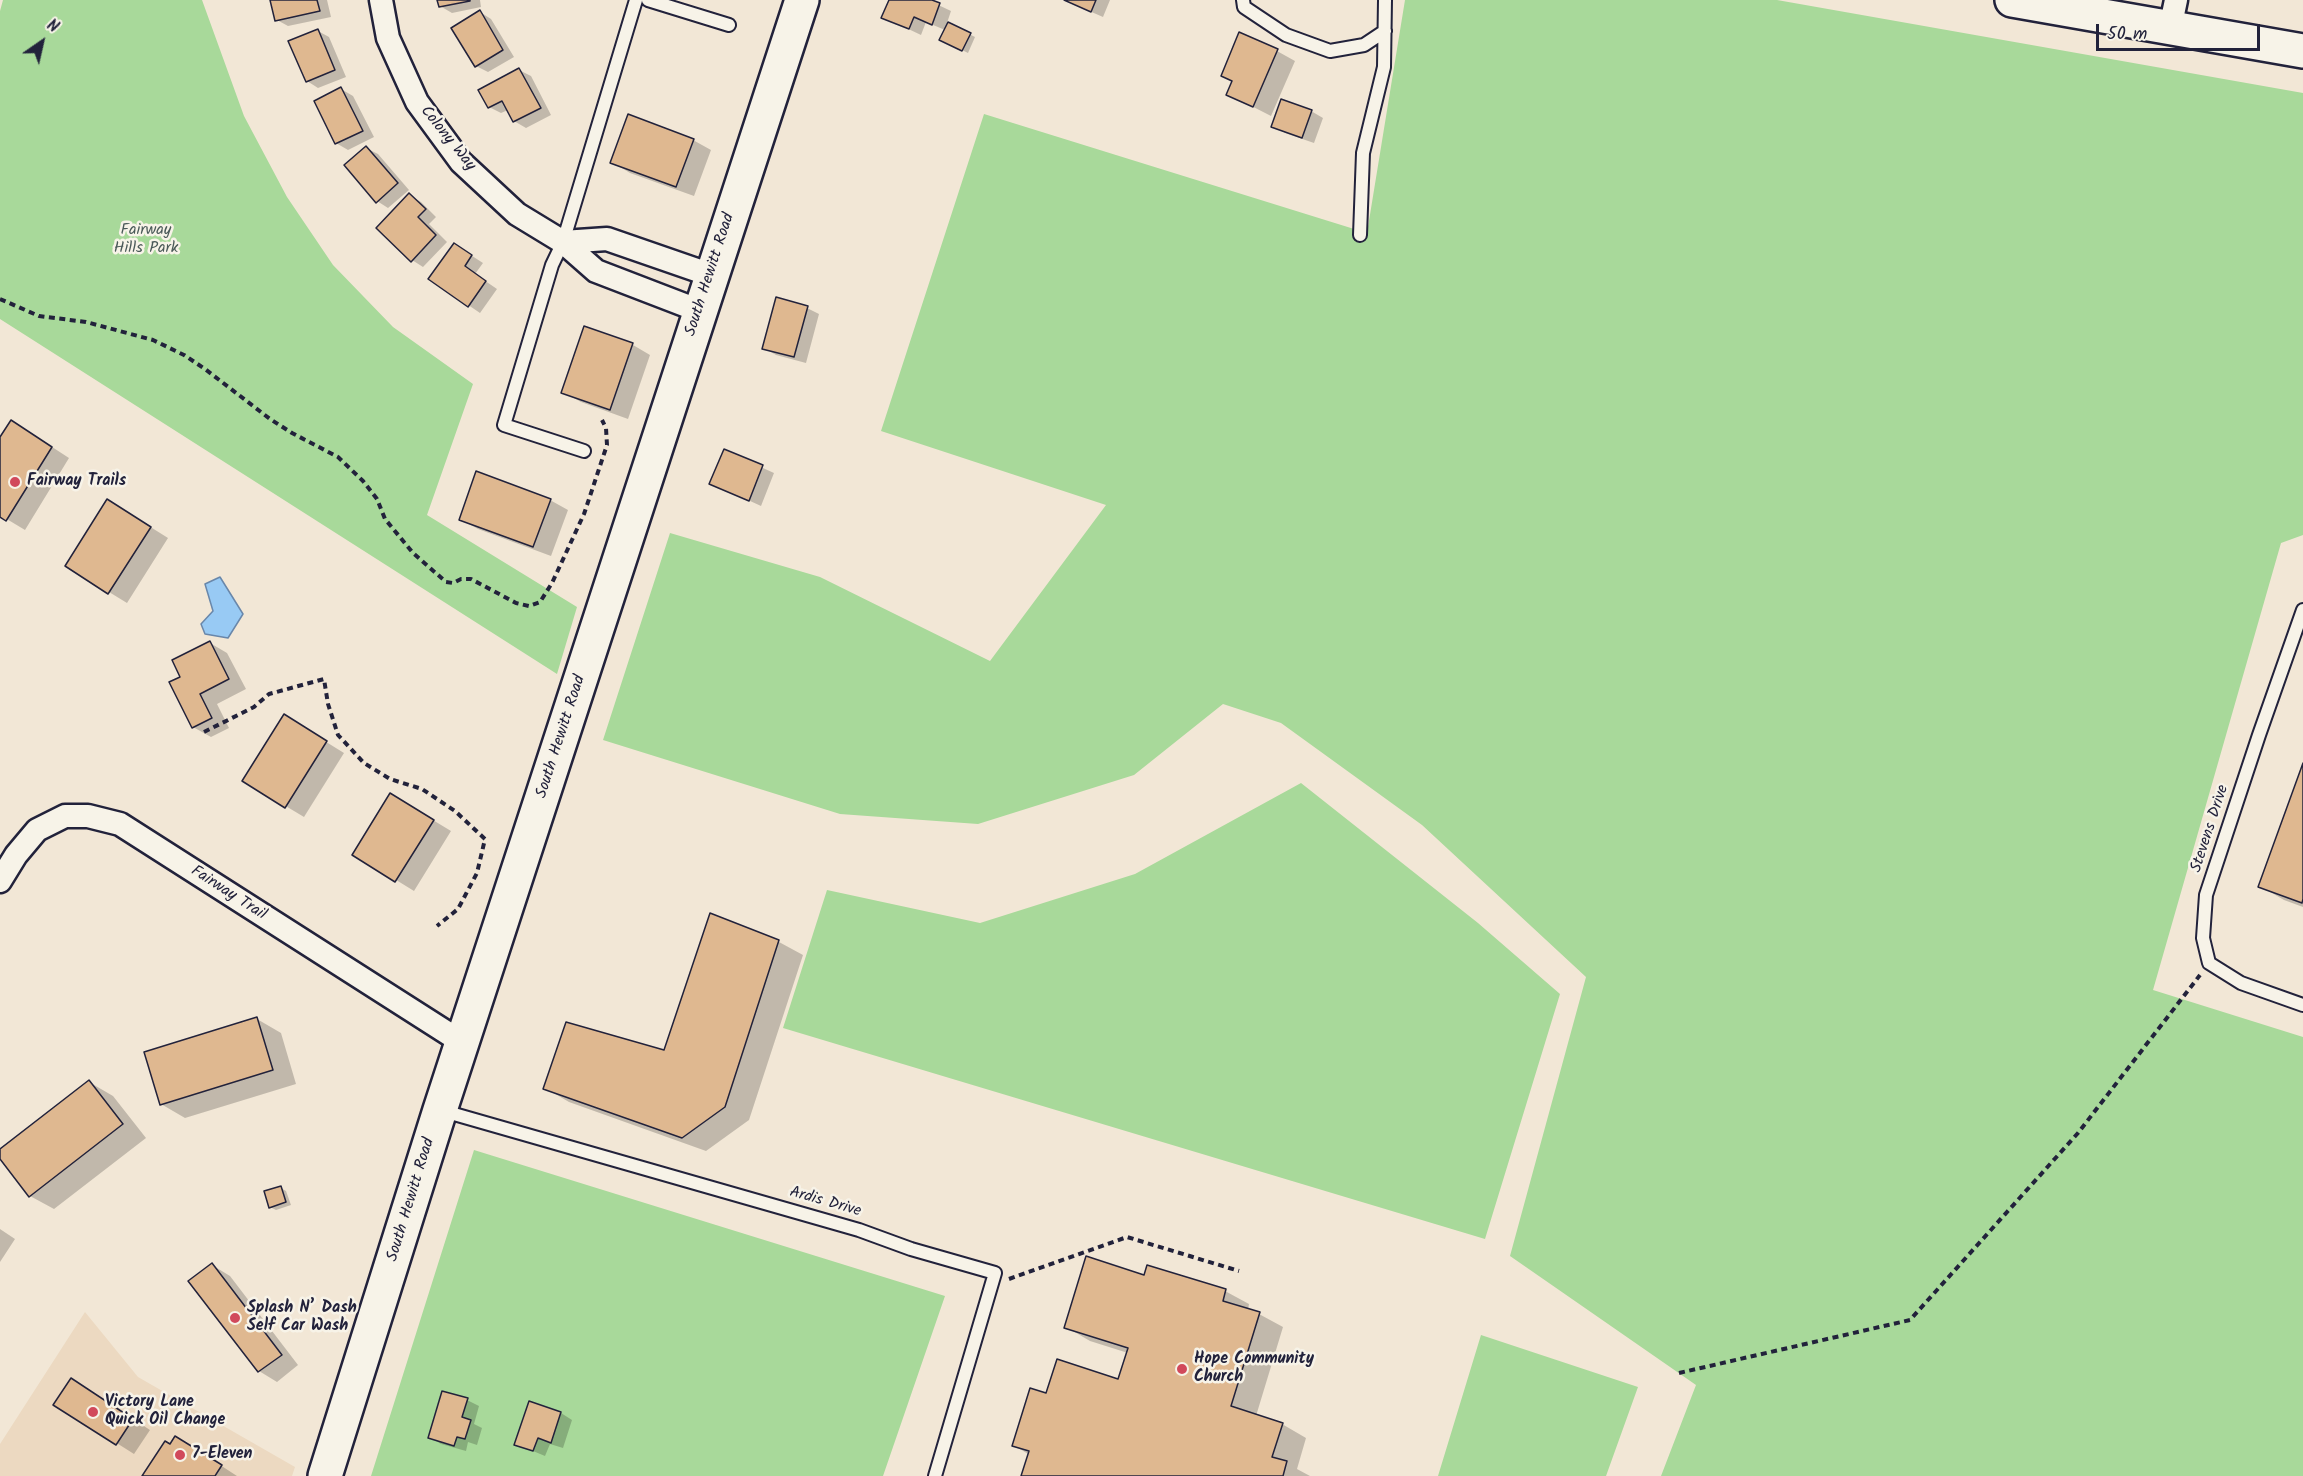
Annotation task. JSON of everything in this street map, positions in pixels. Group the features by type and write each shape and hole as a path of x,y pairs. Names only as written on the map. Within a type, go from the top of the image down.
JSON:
{"main road":[{"name":"South Hewitt Road","path":"325,1476 440,1110 802,0"},
{"path":"2012,0 2173,15 2303,51"}],"street":[{"name":"Colony Way","path":"381,0 388,38 417,102 461,162 517,214 563,242 596,271 700,311"},
{"path":"563,242 607,239 711,275"},
{"name":"Fairway Trail","path":"0,881 16,855 37,830 65,816 88,816 120,825 463,1043"}],"lane":[{"path":"584,451 504,425 552,265 563,242 636,0"},
{"path":"648,0 729,25"},
{"path":"1243,0 1244,7 1286,35 1330,51 1364,45 1385,31"},
{"path":"1360,235 1364,153 1384,68 1385,0"},
{"name":"Stevens Drive","path":"2210,963 2203,938 2206,896 2303,610"},
{"path":"2210,963 2241,983 2303,1005"},
{"name":"Ardis Drive","path":"440,1110 859,1230 999,1277"},
{"path":"935,1476 999,1277"}],"path":[{"path":"0,299 39,316 86,322 153,340 184,355 292,434 338,457 363,481 377,499 386,519 413,553 446,582 453,583 461,579 471,579 516,603 529,606 540,602 552,583 584,513 607,445 606,428 602,420"},
{"path":"204,732 254,707 269,694 324,679 328,704 338,735 364,763 390,779 422,789 455,811 485,839 477,873 458,909 437,926"},
{"path":"1679,1373 1910,1320 2078,1133 2210,963"},
{"path":"999,1277 1128,1237 1239,1271"}],"shaded area":[{"path":"85,1312 138,1377 295,1467 292,1476 0,1476 0,1444"}],"green space":[{"name":"Fairway Hills Park","path":"3,0 202,0 244,116 287,197 333,265 393,327 473,384 427,515 577,607 557,674 0,319 0,11"},
{"path":"1405,0 1777,0 2303,93 2303,535 2281,543 2153,990 2303,1037 2303,1476 1661,1476 1696,1385 1510,1256 1586,977 1422,825 1281,723 1223,704 1134,775 978,824 840,814 603,740 670,533 820,577 990,661 1106,505 881,431 984,114 1367,233"},
{"path":"1301,783 1478,923 1560,994 1485,1239 783,1028 827,890 980,923 1135,874"},
{"path":"474,1150 945,1296 883,1476 371,1476"},
{"path":"1481,1335 1638,1387 1606,1476 1438,1476"}],"water":[{"path":"220,577 243,614 228,638 205,634 201,624 213,611 205,584"}],"building":[{"path":"270,0 317,0 320,11 275,21"},
{"path":"437,0 470,0 470,1 439,7"},
{"path":"889,0 932,0 940,3 932,25 914,17 909,29 881,18"},
{"path":"1064,0 1096,0 1091,12"},
{"path":"480,10 503,50 475,67 451,28"},
{"path":"948,22 971,33 962,51 939,40"},
{"path":"318,29 335,70 306,82 288,41"},
{"path":"1239,32 1278,49 1253,107 1226,95 1232,81 1221,76"},
{"path":"519,68 541,108 513,122 502,101 488,108 478,90"},
{"path":"341,87 363,131 335,144 314,101"},
{"path":"1281,99 1312,110 1302,138 1271,127"},
{"path":"628,114 694,139 676,187 610,163"},
{"path":"366,146 398,183 376,203 344,165"},
{"path":"409,193 426,209 418,217 436,235 411,262 376,228"},
{"path":"454,243 472,255 465,266 486,281 468,307 428,279"},
{"path":"776,297 808,306 794,357 762,349"},
{"path":"584,326 633,343 610,410 561,393"},
{"name":"Fairway Trails","path":"11,420 52,447 6,521 0,517 0,437"},
{"path":"724,449 763,465 749,501 709,484"},
{"path":"476,471 551,499 533,547 459,520"},
{"path":"107,499 151,527 108,594 65,566"},
{"path":"210,641 229,679 200,694 212,718 192,728 169,682 180,677 172,660"},
{"path":"284,714 327,741 285,808 242,781"},
{"path":"2303,763 2303,899 2302,903 2258,887"},
{"path":"390,793 434,820 395,882 352,855"},
{"path":"710,913 779,940 725,1107 682,1138 543,1089 566,1022 664,1050"},
{"path":"257,1017 273,1070 160,1105 144,1052"},
{"path":"89,1080 123,1124 29,1197 0,1159 0,1149"},
{"path":"281,1186 286,1202 269,1208 264,1191"},
{"name":"Hope Community Church","path":"1086,1256 1144,1275 1147,1265 1226,1289 1223,1301 1260,1312 1231,1406 1283,1423 1272,1457 1287,1461 1283,1476 1021,1476 1029,1451 1012,1446 1030,1388 1046,1393 1057,1359 1118,1379 1128,1348 1064,1328"},
{"name":"Splash N’ Dash Self Car Wash","path":"212,1263 282,1355 258,1372 188,1281"},
{"name":"Victory Lane Quick Oil Change","path":"71,1378 133,1419 116,1445 53,1405"},
{"path":"442,1391 468,1398 462,1417 471,1420 465,1439 457,1437 454,1446 428,1438"},
{"path":"529,1401 561,1412 551,1443 538,1438 533,1451 514,1445"},
{"name":"7-Eleven","path":"175,1436 222,1465 215,1476 142,1476 165,1441 170,1444"}],"place":[{"name":"Fairway Trails","path":"15,482"},
{"name":"Splash N’ Dash Self Car Wash","path":"235,1318"},
{"name":"Hope Community Church","path":"1182,1369"},
{"name":"Victory Lane Quick Oil Change","path":"93,1412"},
{"name":"7-Eleven","path":"180,1455"}]}
